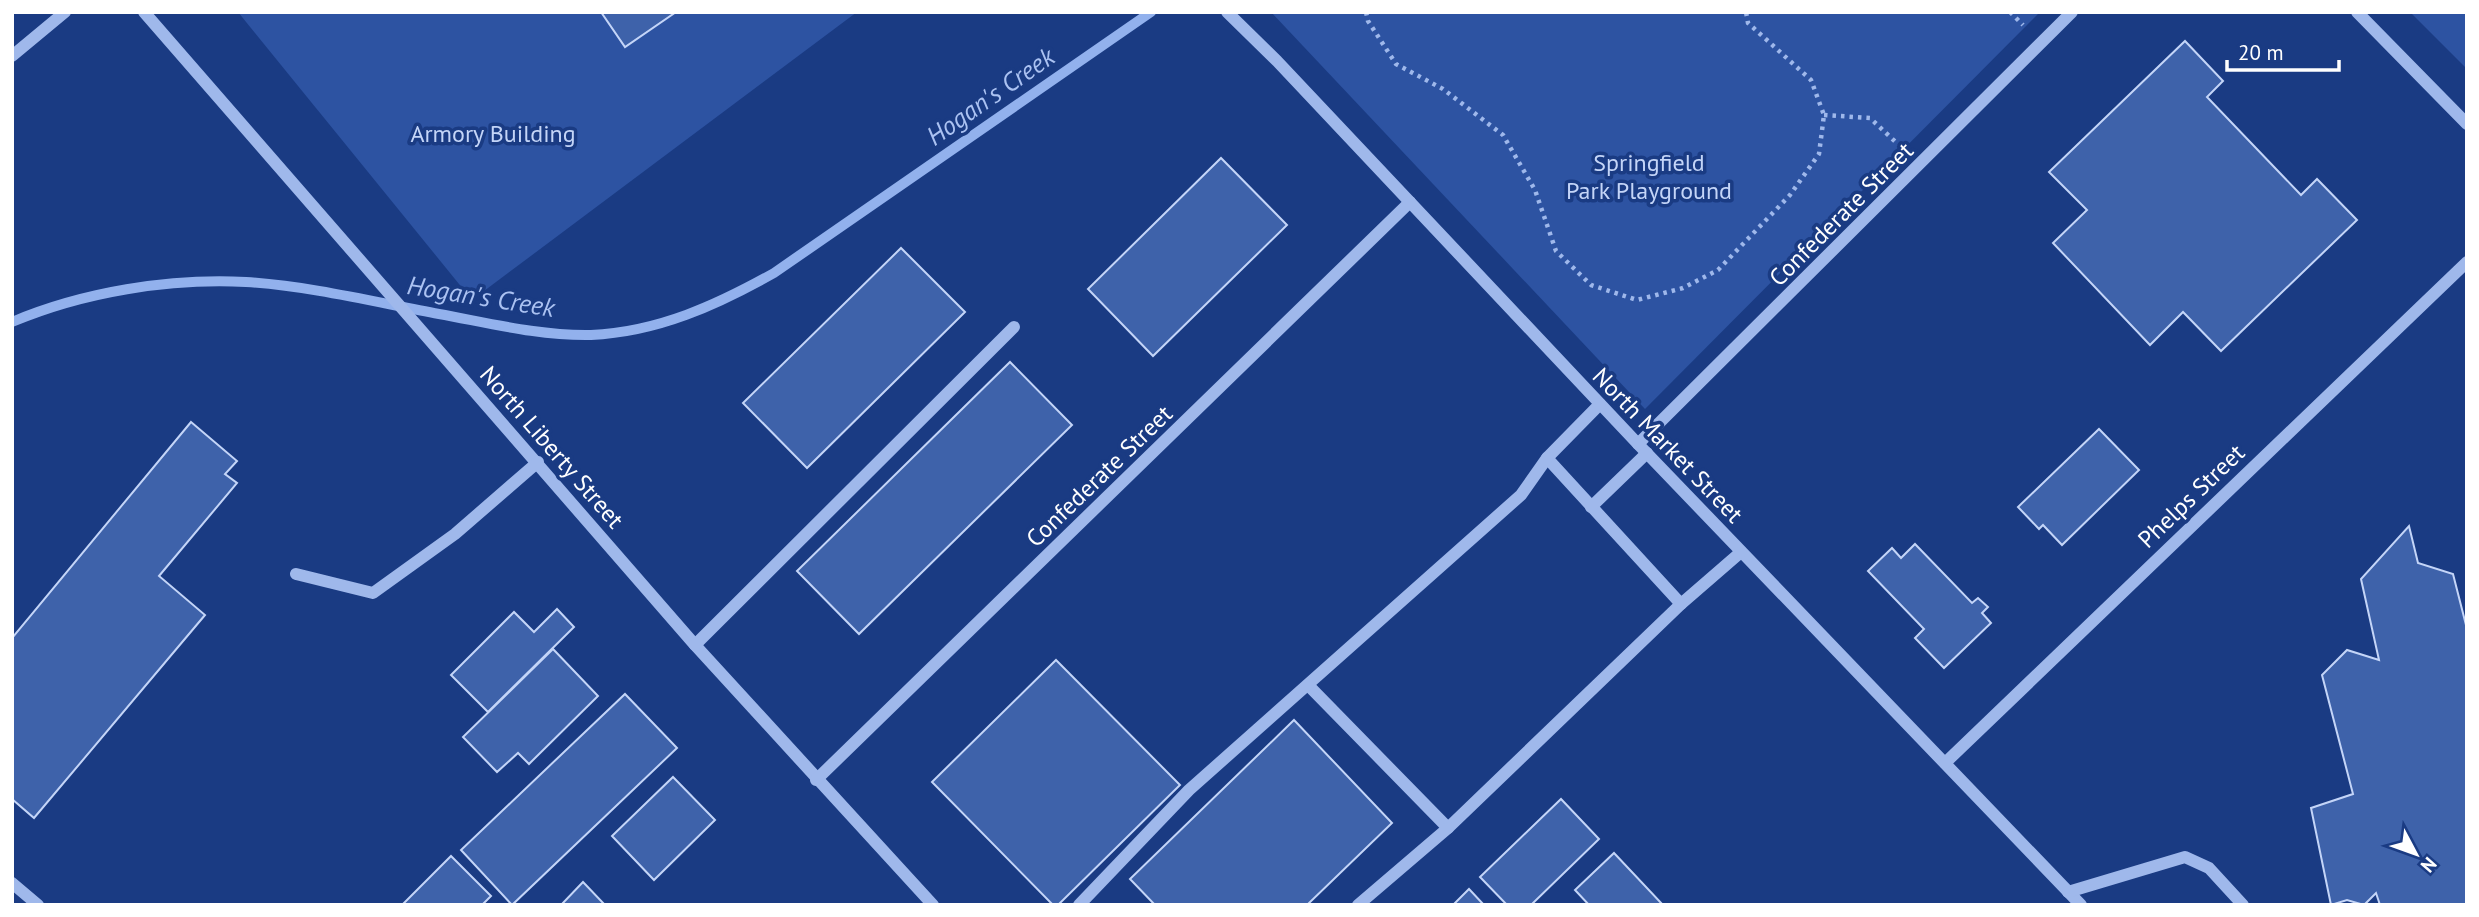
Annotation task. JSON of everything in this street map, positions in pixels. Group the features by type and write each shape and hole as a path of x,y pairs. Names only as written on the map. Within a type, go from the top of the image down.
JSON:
{"street":[{"path":"12,56 65,12"},
{"name":"North Liberty Street","path":"144,12 695,645 933,905"},
{"name":"Confederate Street","path":"1591,507 1642,449 2072,12"},
{"path":"2357,12 2467,124"},
{"name":"North Market Street","path":"1230,15 1642,449 2081,905"},
{"name":"Confederate Street","path":"816,780 1410,202"},
{"name":"Phelps Street","path":"1945,763 2467,262"},
{"path":"695,645 1014,327"},
{"path":"1079,905 1189,790 1521,495 1548,458 1600,404"},
{"path":"1548,458 1681,604"},
{"path":"296,574 373,593 455,534 538,462"},
{"path":"1358,905 1448,828 1681,604 1741,552"},
{"path":"1308,685 1448,828"},
{"path":"2068,892 2185,857 2210,868 2243,905"},
{"path":"12,883 38,905"}],"path":[{"path":"1366,12 1367,21 1396,64 1443,89 1503,135 1535,190 1556,251 1591,285 1637,300 1683,289 1718,270 1790,195 1819,154 1824,115 1811,80 1748,23 1746,12"},
{"path":"1824,115 1870,118 1921,165"}],"green space":[{"name":"Armory Building","path":"238,12 857,12 472,300"},
{"name":"Springfield Park Playground","path":"1271,12 2040,12 1645,409"},
{"path":"2410,12 2467,12 2467,69"}],"building":[{"path":"601,12 676,12 625,47"},
{"path":"2185,41 2223,81 2207,97 2301,195 2317,179 2357,220 2221,351 2183,312 2150,345 2053,243 2087,210 2049,172"},
{"path":"1221,158 1287,225 1153,356 1088,289"},
{"path":"901,248 965,312 807,468 743,403"},
{"path":"1010,362 1072,425 859,634 797,571"},
{"path":"191,422 237,461 225,474 237,483 159,576 205,615 34,818 12,799 12,638"},
{"path":"2099,429 2139,470 2062,545 2043,525 2039,529 2018,507"},
{"path":"2409,526 2418,563 2453,574 2467,629 2467,905 2380,905 2376,893 2364,905 2347,900 2331,905 2311,808 2353,794 2322,675 2347,650 2379,660 2361,579"},
{"path":"1915,544 1972,603 1978,598 1988,607 1982,613 1991,623 1944,668 1915,638 1924,629 1868,571 1892,548 1901,558"},
{"path":"557,609 574,627 488,712 451,675 514,612 534,632"},
{"path":"553,649 598,696 529,764 518,753 497,772 463,737"},
{"path":"1056,660 1180,785 1058,905 1053,905 932,782"},
{"path":"625,694 677,748 512,905 461,850"},
{"path":"1294,720 1392,823 1307,905 1155,905 1130,879"},
{"path":"673,777 715,820 654,880 612,836"},
{"path":"1561,799 1599,839 1531,905 1507,905 1480,877"},
{"path":"1614,853 1663,905 1589,905 1575,890"},
{"path":"451,856 491,896 482,905 402,905"},
{"path":"583,882 605,905 561,905"},
{"path":"1469,889 1484,905 1453,905"}],"waterway":[{"name":"Hogan's Creek","path":"12,322 97,295 157,285 217,281 270,284 318,291 496,325 572,335 616,333 663,323 709,306 774,273 1151,12"}]}
